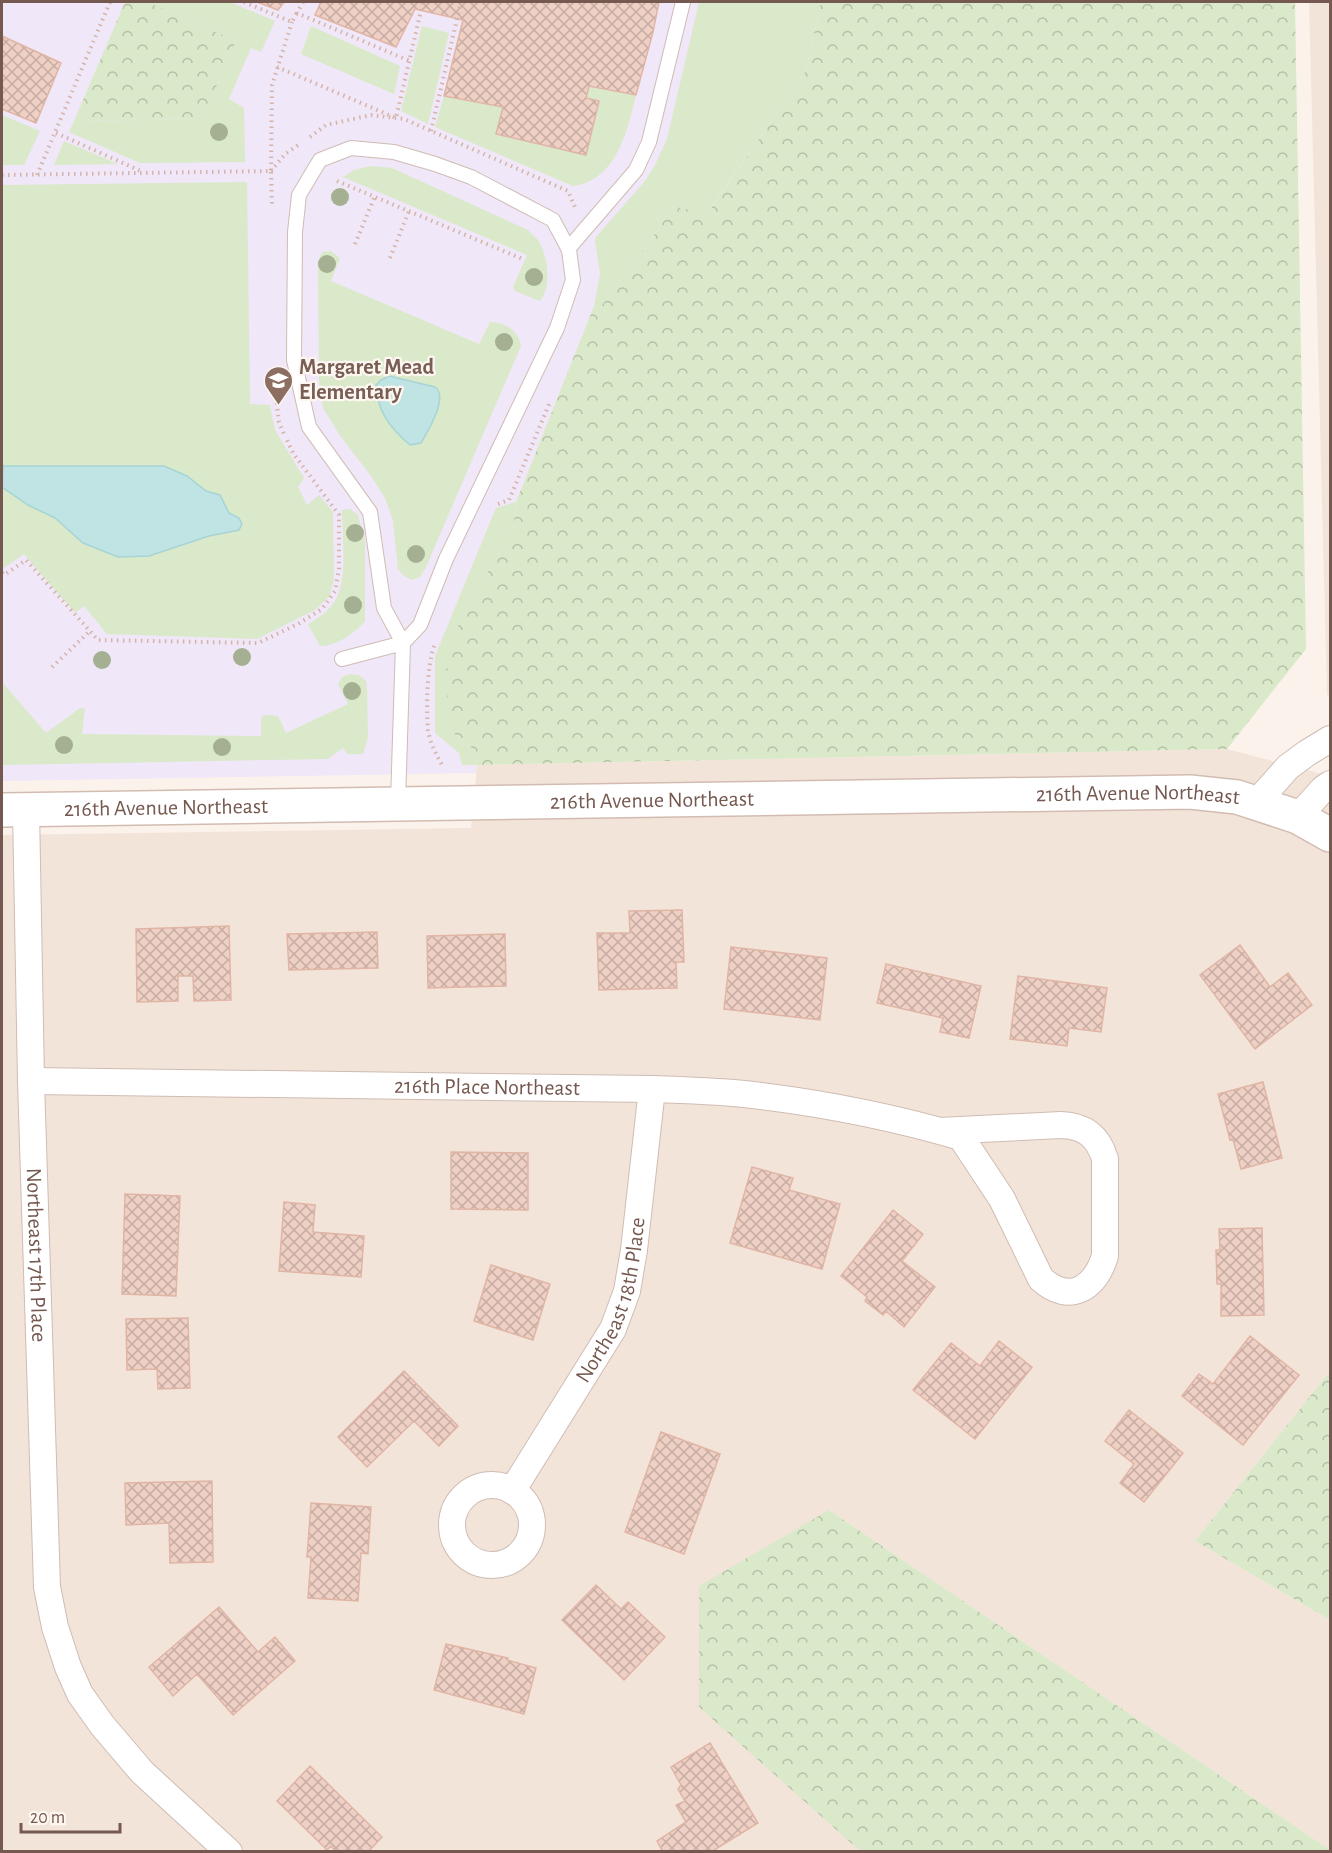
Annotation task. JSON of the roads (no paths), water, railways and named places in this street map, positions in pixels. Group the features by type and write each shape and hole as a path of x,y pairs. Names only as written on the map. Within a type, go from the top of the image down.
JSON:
{"street":[{"path":"1256,803 1288,767 1330,739"},
{"path":"1298,817 1330,784"},
{"name":"216th Avenue Northeast","path":"14,809 1190,792 1237,797 1298,817 1330,835"},
{"name":"Northeast 17th Place","path":"14,809 32,1081 47,1587 55,1627 68,1667 80,1694 102,1725 142,1772 229,1851"},
{"name":"216th Place Northeast","path":"32,1081 652,1089 744,1094 885,1118 961,1137 1002,1199 1041,1279 1049,1286 1069,1292 1082,1289 1093,1281 1101,1270 1105,1256 1105,1159 1101,1146 1093,1135 1083,1129 1061,1125 940,1131"},
{"name":"Northeast 18th Place","path":"512,1491 613,1329 627,1291 634,1250 652,1089"}],"lane":[{"path":"568,249 636,170 649,142 683,2"},
{"path":"342,659 403,643 420,625 446,559 561,318 573,280 568,249 553,220 471,177 394,152 351,148 320,160 299,195 295,232 294,360 309,428 370,512 384,608 403,643 398,802"}],"water":[{"path":"389,376 435,387 439,392 439,406 421,443 410,445 396,432 382,411 376,385"},
{"path":"3,466 164,466 187,476 206,491 220,495 229,513 239,518 242,524 239,530 209,536 149,556 118,557 83,543 55,518 28,505 2,487"}],"place":[{"name":"Margaret Mead Elementary","path":"278,406"}]}
